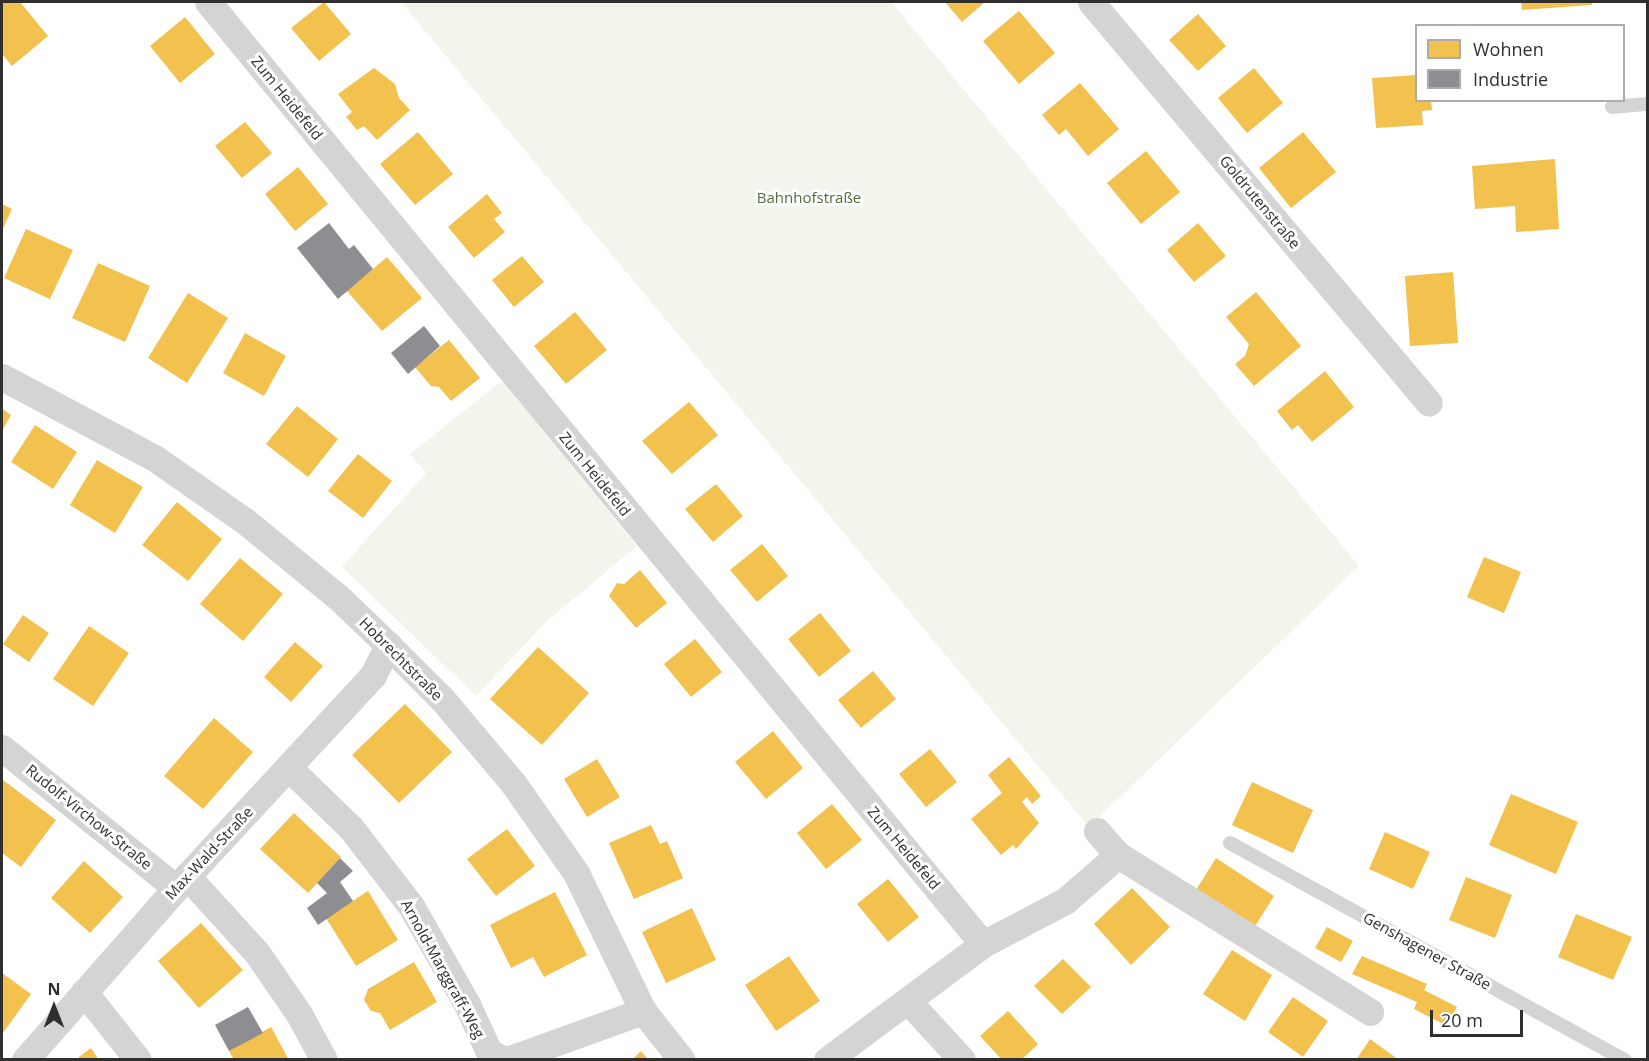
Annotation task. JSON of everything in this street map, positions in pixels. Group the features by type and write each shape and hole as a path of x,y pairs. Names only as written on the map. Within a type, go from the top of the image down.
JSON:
{"street":[{"name":"Zum Heidefeld","path":"208,2 983,944"},
{"name":"Goldrutenstraße","path":"1091,2 1428,403"},
{"name":"Hobrechtstraße","path":"2,376 156,459 245,521 338,597 443,700 513,783 576,873 643,1011 682,1059"},
{"name":"Max-Wald-Straße","path":"25,1059 181,882 289,768 372,675 388,645"},
{"name":"Rudolf-Virchow-Straße","path":"2,748 181,882 257,953 299,1014 324,1059"},
{"name":"Arnold-Marggraff-Weg","path":"289,768 351,828 411,906 489,1052 505,1059 643,1011"},
{"path":"1097,831 1118,855 1370,1012"},
{"path":"827,1059 983,944 1065,901 1118,855"},
{"path":"84,992 138,1059"},
{"path":"908,1001 962,1059"}],"lane":[{"path":"1612,108 1647,104"},
{"name":"Genshagener Straße","path":"1230,843 1625,1059"}],"green space":[{"name":"Bahnhofstraße","path":"401,2 891,2 1359,566 1089,827"},
{"path":"502,381 637,546 547,621 476,696 342,567 426,473 410,454"}],"building: Wohnen":[{"path":"20,2 48,36 12,66 2,54 2,4"},
{"path":"324,2 351,34 319,61 291,28"},
{"path":"945,2 985,2 962,22"},
{"path":"1521,2 1592,2 1592,5 1522,10"},
{"path":"1019,11 1055,53 1019,84 983,41"},
{"path":"1198,14 1226,46 1198,71 1169,40"},
{"path":"185,17 215,54 180,83 150,46"},
{"path":"374,68 395,84 399,98 410,110 377,140 364,126 357,130 346,117 352,112 338,94"},
{"path":"1254,68 1283,103 1247,133 1218,98"},
{"path":"1415,75 1415,102 1431,102 1432,110 1422,111 1423,125 1376,128 1372,78"},
{"path":"1080,83 1119,129 1088,156 1066,129 1059,135 1042,115"},
{"path":"245,122 272,153 242,178 215,146"},
{"path":"418,132 453,174 415,205 380,164"},
{"path":"1303,132 1336,172 1291,208 1259,168"},
{"path":"1146,151 1180,192 1141,224 1107,183"},
{"path":"1555,159 1559,229 1516,232 1515,206 1475,209 1472,166"},
{"path":"298,167 328,204 295,231 265,194"},
{"path":"487,194 502,213 494,219 505,232 474,258 448,227"},
{"path":"2,204 12,209 2,231"},
{"path":"1198,223 1226,256 1194,282 1167,250"},
{"path":"26,229 73,250 50,299 4,278"},
{"path":"522,256 544,282 514,307 492,280"},
{"path":"387,257 422,298 382,331 347,291"},
{"path":"98,263 150,286 125,342 72,318"},
{"path":"1453,272 1458,343 1410,346 1405,276"},
{"path":"1256,292 1301,346 1254,386 1235,364 1245,356 1249,344 1226,317"},
{"path":"188,293 228,318 187,383 148,358"},
{"path":"575,312 607,350 566,384 534,346"},
{"path":"245,333 286,356 264,396 223,373"},
{"path":"449,340 480,378 451,401 439,387 431,386 415,367"},
{"path":"1325,371 1354,407 1312,442 1298,425 1292,430 1277,411"},
{"path":"689,402 718,435 672,474 642,441"},
{"path":"297,406 338,439 308,477 266,444"},
{"path":"2,409 11,415 2,431"},
{"path":"35,425 77,452 53,489 11,462"},
{"path":"358,454 392,481 363,518 328,491"},
{"path":"97,460 143,487 115,533 70,505"},
{"path":"716,484 743,516 713,542 685,509"},
{"path":"177,502 222,539 188,581 142,545"},
{"path":"762,544 788,576 757,602 730,570"},
{"path":"1484,557 1521,572 1504,613 1467,597"},
{"path":"240,558 283,594 243,641 200,604"},
{"path":"640,570 667,603 636,628 609,596 617,583 624,584"},
{"path":"820,613 851,651 819,677 788,639"},
{"path":"23,615 49,633 29,662 3,644"},
{"path":"89,626 129,653 93,706 53,679"},
{"path":"695,639 722,672 691,697 664,664"},
{"path":"295,642 323,666 291,702 264,677"},
{"path":"538,647 589,693 542,745 490,699"},
{"path":"873,671 896,699 861,728 838,700"},
{"path":"405,704 452,752 399,803 352,755"},
{"path":"214,718 253,752 203,809 164,776"},
{"path":"773,731 803,768 766,799 735,762"},
{"path":"930,749 957,782 926,807 899,774"},
{"path":"1009,757 1041,796 1032,804 1027,797 1022,802 1039,823 1016,849 1013,845 1001,855 971,819 1002,793 988,775"},
{"path":"597,759 620,797 587,817 564,779"},
{"path":"3,780 56,820 21,867 2,853"},
{"path":"1252,782 1313,810 1293,853 1232,825"},
{"path":"1511,794 1578,822 1556,874 1489,845"},
{"path":"832,804 862,840 826,869 797,833"},
{"path":"294,813 341,857 308,893 260,849"},
{"path":"651,825 660,844 667,841 683,878 634,899 609,843"},
{"path":"507,829 535,866 496,896 467,859"},
{"path":"1385,832 1430,852 1413,889 1369,869"},
{"path":"1216,858 1274,896 1254,928 1196,890"},
{"path":"84,861 123,897 90,933 51,898"},
{"path":"1466,877 1512,895 1495,938 1449,920"},
{"path":"888,879 919,917 888,942 857,904"},
{"path":"1132,888 1170,927 1131,965 1094,924"},
{"path":"368,891 398,940 356,966 326,918"},
{"path":"555,892 587,955 544,977 533,957 511,968 490,925"},
{"path":"692,908 716,960 666,983 642,932"},
{"path":"1576,914 1632,937 1613,980 1558,957"},
{"path":"201,923 243,970 199,1008 158,961"},
{"path":"1327,927 1353,941 1341,962 1315,948"},
{"path":"1232,950 1272,975 1245,1021 1203,994"},
{"path":"789,956 820,1001 776,1031 745,985"},
{"path":"1362,956 1427,984 1424,990 1457,1007 1447,1026 1414,1009 1417,1002 1352,974"},
{"path":"1063,959 1091,987 1062,1014 1034,986"},
{"path":"414,962 437,1002 390,1030 380,1013 371,1011 364,1000 368,989"},
{"path":"2,973 31,994 3,1033 2,1032"},
{"path":"1293,997 1328,1021 1303,1057 1268,1032"},
{"path":"1008,1011 1038,1044 1021,1060 1002,1060 980,1036"},
{"path":"271,1027 289,1060 234,1060 229,1051"},
{"path":"1370,1039 1399,1060 1356,1060"},
{"path":"91,1048 99,1060 75,1060"},
{"path":"641,1051 649,1060 632,1060"}],"building: Industrie":[{"path":"329,223 349,249 354,245 373,269 338,299 297,248"},
{"path":"424,326 440,346 408,374 391,353"},
{"path":"340,858 353,871 340,882 353,901 318,925 307,908 327,893 317,883"},
{"path":"248,1007 263,1033 229,1051 215,1025"}]}
